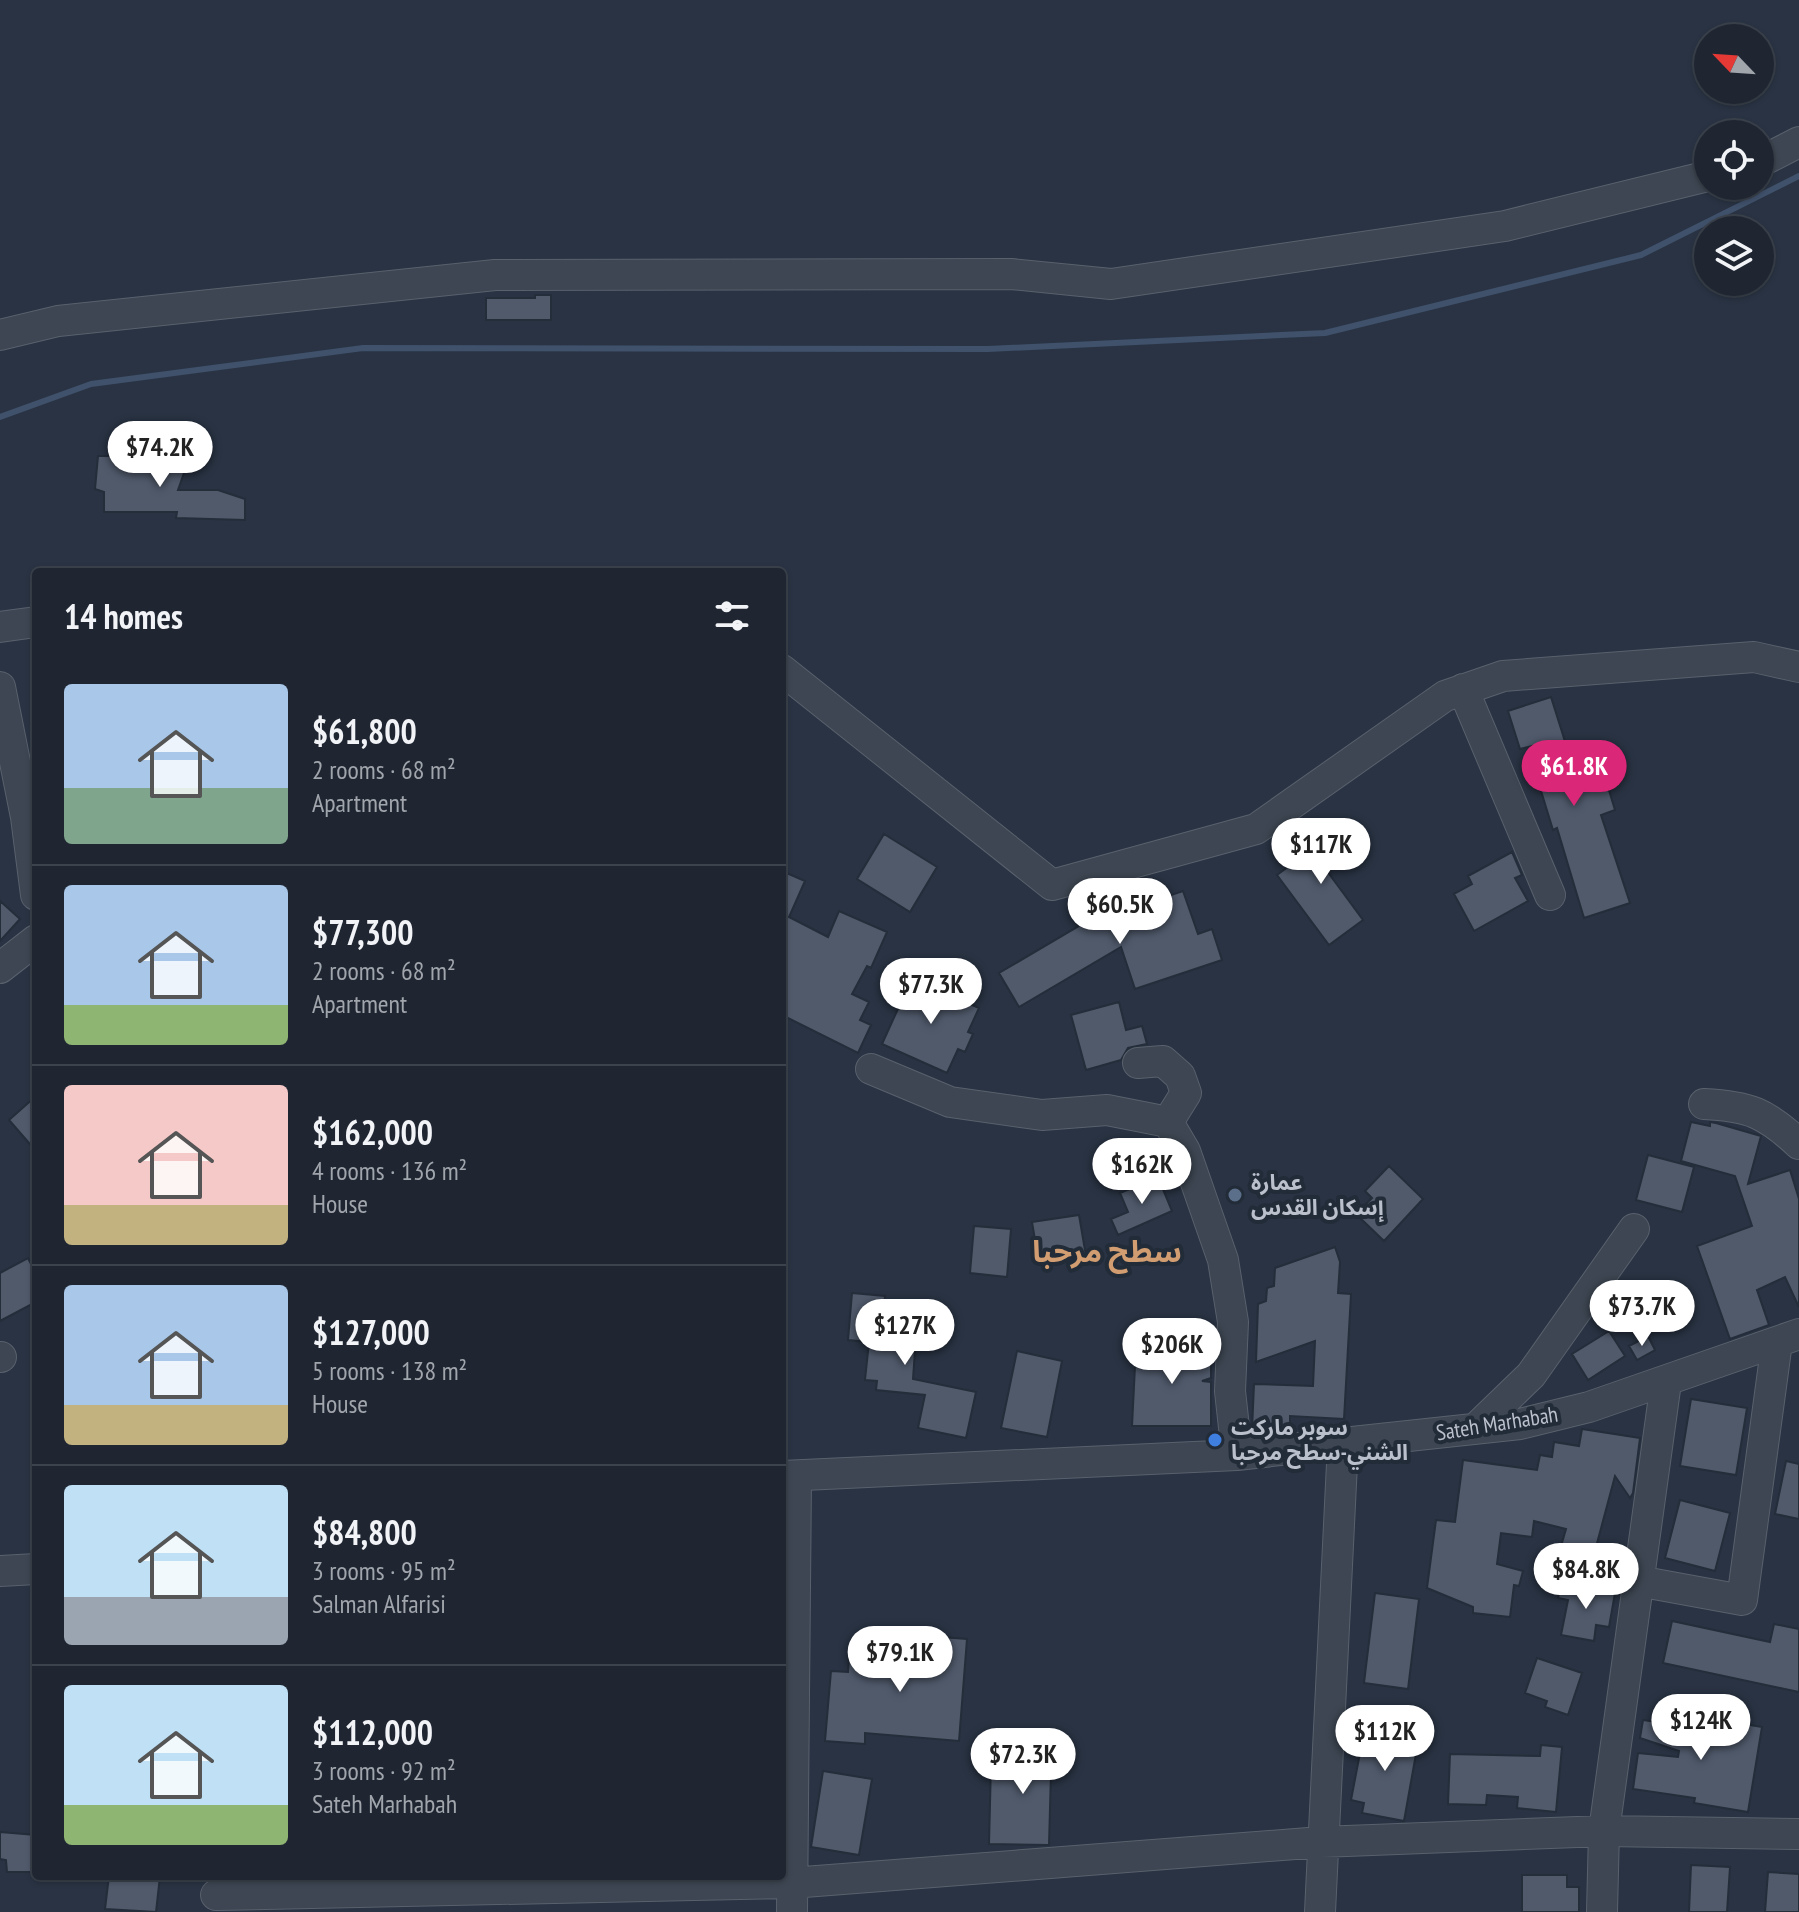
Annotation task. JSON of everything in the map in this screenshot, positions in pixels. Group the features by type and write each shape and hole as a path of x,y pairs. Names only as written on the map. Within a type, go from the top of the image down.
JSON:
{"street":[{"path":"1774,155 1799,142"},
{"path":"0,335 58,321 495,275 1011,274 1111,284 1505,226 1694,179"},
{"path":"0,627 32,623"},
{"path":"786,673 1052,885 1256,829 1445,696 1503,676 1585,667 1754,657 1799,667"},
{"path":"0,687 26,817 32,864"},
{"path":"1463,689 1550,895"},
{"path":"0,968 32,943"},
{"path":"1138,1063 1163,1061 1180,1076 1186,1093 1168,1122"},
{"path":"871,1069 950,1102 1042,1115 1107,1110 1168,1122 1185,1151 1223,1260 1233,1322 1230,1391 1237,1455"},
{"path":"1704,1104 1742,1106 1774,1121 1799,1144"},
{"path":"1475,1429 1531,1375 1634,1229"},
{"path":"1638,1581 1742,1600 1788,1338"},
{"name":"Sateh Marhabah","path":"789,1477 1237,1455 1520,1424 1589,1407 1788,1338"},
{"path":"1602,1912 1604,1831 1666,1382"},
{"path":"1320,1912 1321,1842 1343,1443"},
{"path":"789,1477 791,1898"},
{"path":"0,1571 32,1569"},
{"path":"216,1894 791,1898 1321,1842 1604,1831 1799,1834"}],"building":[{"path":"535,295 551,295 551,320 486,320 486,298 535,298"},
{"path":"98,456 190,456 178,490 218,490 245,499 245,520 176,518 177,512 104,512 104,492 95,489"},
{"path":"1551,697 1574,770 1600,761 1615,810 1601,815 1630,903 1584,918 1557,828 1553,830 1538,781 1542,779 1532,746 1520,749 1508,711"},
{"path":"1327,826 1349,855 1327,871 1363,920 1329,945 1277,875 1293,863 1287,856"},
{"path":"884,834 937,867 910,912 857,879"},
{"path":"1512,852 1522,875 1515,878 1528,901 1474,931 1454,894 1472,884 1468,876"},
{"path":"786,873 805,881 789,917 828,937 839,911 887,932 871,968 867,966 852,994 869,1002 860,1020 871,1025 858,1053 786,1017"},
{"path":"1162,889 1165,897 1183,891 1198,934 1212,929 1222,960 1135,989 1121,947 1019,1007 999,973 1113,906"},
{"path":"0,901 20,919 0,941"},
{"path":"912,978 979,1008 968,1032 973,1034 965,1052 958,1049 947,1073 882,1044"},
{"path":"1119,1002 1126,1030 1142,1026 1147,1044 1128,1048 1121,1060 1086,1070 1071,1015"},
{"path":"32,1100 32,1146 9,1120"},
{"path":"1691,1122 1710,1126 1710,1122 1716,1123 1761,1136 1748,1184 1790,1170 1799,1199 1799,1307 1785,1277 1757,1290 1769,1325 1730,1339 1697,1246 1752,1226 1735,1176 1681,1161"},
{"path":"1648,1155 1694,1167 1682,1212 1636,1200"},
{"path":"1389,1166 1423,1199 1384,1241 1356,1214 1372,1198 1365,1191"},
{"path":"1158,1177 1172,1211 1118,1235 1111,1219 1128,1212 1120,1193"},
{"path":"1079,1215 1086,1256 1039,1264 1032,1222"},
{"path":"974,1226 1011,1229 1007,1277 970,1273"},
{"path":"1335,1247 1340,1262 1338,1293 1351,1294 1344,1419 1290,1416 1290,1431 1252,1430 1254,1384 1313,1386 1315,1341 1256,1362 1258,1304 1266,1301 1267,1288 1274,1286 1275,1268"},
{"path":"28,1258 32,1266 32,1304 0,1321 0,1273"},
{"path":"852,1293 885,1296 883,1316 907,1318 905,1335 916,1336 913,1379 976,1392 966,1438 918,1428 925,1395 876,1390 877,1381 865,1380 869,1342 848,1340"},
{"path":"1609,1331 1625,1356 1588,1380 1572,1354"},
{"path":"1648,1336 1655,1350 1637,1360 1629,1346"},
{"path":"1136,1346 1211,1346 1211,1378 1202,1381 1211,1382 1211,1426 1132,1426"},
{"path":"1017,1351 1062,1361 1047,1437 1001,1428"},
{"path":"1691,1399 1747,1408 1736,1475 1680,1466"},
{"path":"1582,1429 1640,1438 1633,1493 1630,1498 1615,1476 1592,1562 1559,1553 1566,1529 1534,1521 1532,1537 1501,1533 1497,1564 1523,1571 1519,1586 1514,1585 1510,1617 1473,1613 1473,1607 1427,1588 1436,1520 1455,1522 1463,1460 1537,1470 1540,1455 1552,1457 1554,1442 1579,1446"},
{"path":"1786,1461 1799,1464 1799,1519 1775,1514"},
{"path":"1680,1500 1730,1513 1715,1571 1665,1558"},
{"path":"1561,1584 1615,1593 1609,1627 1596,1625 1594,1641 1561,1635 1568,1600 1558,1598"},
{"path":"1375,1593 1419,1599 1408,1689 1364,1683"},
{"path":"1672,1621 1770,1642 1774,1624 1799,1629 1799,1692 1663,1663"},
{"path":"915,1635 967,1639 959,1741 865,1733 865,1744 825,1741 831,1671 848,1672 849,1657 897,1661 898,1652 914,1653"},
{"path":"1537,1658 1582,1673 1568,1715 1545,1707 1547,1701 1525,1693"},
{"path":"1681,1710 1700,1712 1698,1725 1731,1730 1732,1722 1762,1727 1748,1812 1694,1803 1695,1798 1633,1789 1638,1753 1678,1757 1679,1751 1640,1738 1643,1720 1679,1725"},
{"path":"1365,1727 1419,1737 1404,1821 1362,1813 1364,1803 1351,1800"},
{"path":"1022,1735 1052,1736 1049,1845 989,1844 991,1763 1021,1764"},
{"path":"1541,1745 1562,1747 1556,1812 1517,1808 1518,1797 1487,1795 1486,1805 1448,1804 1450,1754 1540,1756"},
{"path":"823,1771 872,1779 859,1855 811,1847"},
{"path":"0,1832 32,1835 32,1872 7,1872 6,1860 0,1859"},
{"path":"1691,1865 1730,1867 1727,1912 1689,1912"},
{"path":"1768,1872 1799,1874 1799,1912 1765,1912"},
{"path":"1522,1875 1567,1875 1567,1887 1579,1887 1579,1912 1522,1912"},
{"path":"109,1880 160,1880 156,1912 105,1909"}],"waterway":[{"path":"0,417 91,384 363,348 988,349 1325,333 1641,255 1799,176"}],"place":[{"name":"عمارة إسكان القدس","path":"1235,1195"},
{"name":"سوبر ماركت الشني-سطح مرحبا","path":"1215,1440"}],"district":[{"name":"سطح مرحبا","path":"1107,1252"}]}
